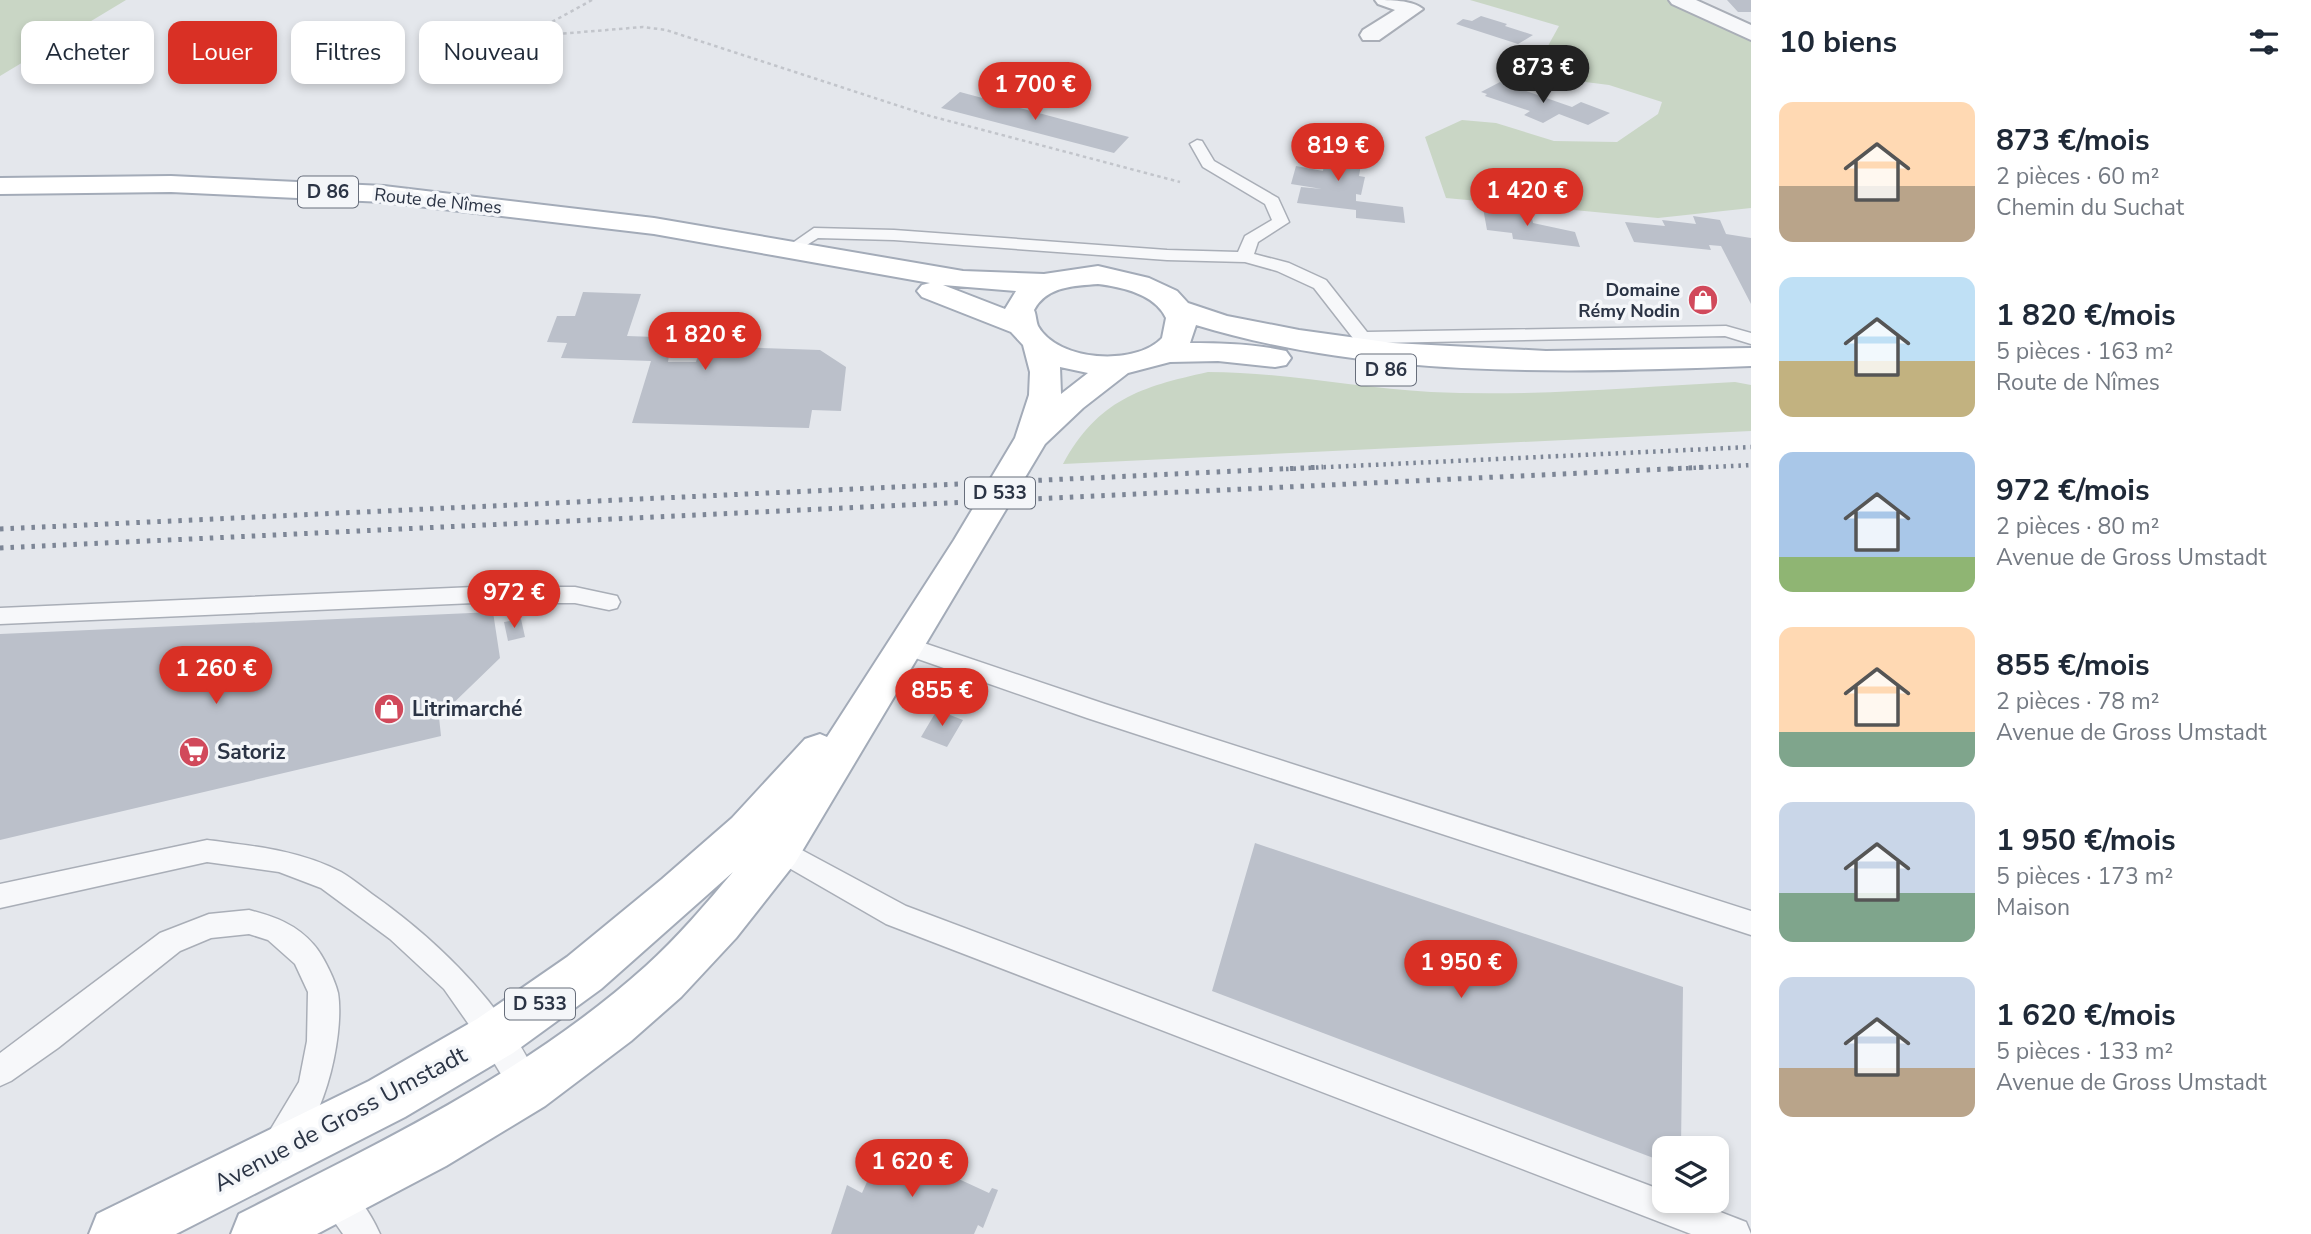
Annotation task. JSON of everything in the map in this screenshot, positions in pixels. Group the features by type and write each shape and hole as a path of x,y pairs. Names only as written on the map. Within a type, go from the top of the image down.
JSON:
{"main road":[{"name":"Route de Nîmes","path":"0,186 171,184 384,194 654,226 963,280 1046,283"},
{"name":"Route de Nîmes","path":"789,251 952,297 1029,335"},
{"path":"1070,276 1112,276 1150,288 1176,309 1182,327 1173,345 1164,353 1143,362 1118,366 1083,364 1059,357 1029,335 1019,308 1023,301 1046,283 1070,276"},
{"name":"D 86","path":"1176,309 1245,331 1369,344 1455,358 1608,363 1751,357"},
{"name":"Avenue de Gross Umstadt","path":"259,1234 427,1147 527,1088 613,1024 664,981 719,923 763,841 897,660 1032,438 1045,395 1046,372 1029,335"},
{"name":"D 86","path":"1164,353 1218,352 1377,370 1464,374 1542,371 1608,363"},
{"name":"Avenue de Gross Umstadt","path":"1032,438 1072,401 1118,366"},
{"name":"Avenue de Gross Umstadt","path":"117,1234 387,1099 495,1036 763,841"}],"street":[{"path":"1371,35 1412,9 1385,0"},
{"path":"1679,0 1751,33"}],"lane":[{"path":"1197,144 1208,164 1272,201 1281,222 1251,239 1245,257"},
{"path":"789,251 814,233 894,235 1167,256 1245,257 1283,267 1320,284 1369,344 1726,331 1751,339"},
{"path":"0,616 474,595 575,594 610,602"},
{"path":"897,660 1110,715 1751,923"},
{"path":"763,841 895,915 1734,1234"},
{"path":"0,896 207,851 280,861 331,880 400,929 454,980 495,1036 527,1088"},
{"path":"0,1070 47,1038 170,942 209,926 249,922 277,930 305,955 323,992 322,1041 314,1082 303,1108 266,1158"},
{"path":"335,1196 363,1234"}],"path":[{"path":"592,0 541,28 546,35 584,34 616,29 666,30 930,116 1187,184"}],"green space":[{"path":"0,0 126,0 91,21 21,21 21,63 0,76"},
{"path":"1470,0 1679,0 1751,38 1751,208 1658,218 1446,198 1425,137 1462,120 1496,123 1554,141 1617,142 1658,114 1662,102 1609,85 1562,79 1544,53 1559,26"},
{"path":"1208,372 1264,375 1403,390 1469,393 1583,391 1735,382 1751,385 1751,431 1063,464 1076,442 1091,425 1123,400 1162,384"}],"building":[{"path":"1727,0 1751,0 1751,12 1738,12"},
{"path":"1481,16 1533,35 1518,44 1456,24 1463,19 1472,21"},
{"path":"1500,82 1572,107 1581,102 1610,113 1588,125 1559,114 1543,123 1524,115 1530,111 1485,96 1487,94 1481,92"},
{"path":"960,92 1129,137 1114,153 941,108"},
{"path":"1294,143 1363,153 1359,176 1365,177 1361,195 1356,194 1356,201 1403,207 1405,223 1356,218 1356,210 1297,203 1301,187 1322,189 1291,184 1296,166 1323,171 1324,164 1296,160 1297,152 1292,151"},
{"path":"1483,208 1531,213 1533,223 1575,232 1580,247 1513,239 1512,233 1487,230"},
{"path":"1693,216 1720,220 1726,234 1751,238 1751,304 1721,246 1709,245 1711,250 1634,242 1625,222 1665,226 1662,220 1696,224"},
{"path":"583,292 641,294 627,336 656,337 671,343 668,362 696,362 701,346 820,350 846,367 841,411 812,410 809,428 632,423 651,361 561,358 567,343 547,342 557,316 575,316"},
{"path":"493,612 500,658 439,717 441,736 0,840 0,634"},
{"path":"521,619 525,637 508,641 504,622"},
{"path":"937,710 963,720 947,747 921,737"},
{"path":"1255,843 1683,987 1681,1136 1652,1136 1652,1157 1212,991"},
{"path":"886,1139 939,1163 937,1169 989,1193 992,1188 998,1190 983,1228 978,1225 974,1234 831,1234 847,1185 862,1193"}],"railway":[{"path":"1286,469 1751,447"},
{"path":"1671,469 1751,465"},
{"path":"0,529 1323,467"},
{"path":"0,548 1708,467"}],"place":[{"name":"Domaine Rémy Nodin","path":"1703,300"},
{"name":"Litrimarché","path":"389,709"},
{"name":"Satoriz","path":"194,752"}]}
